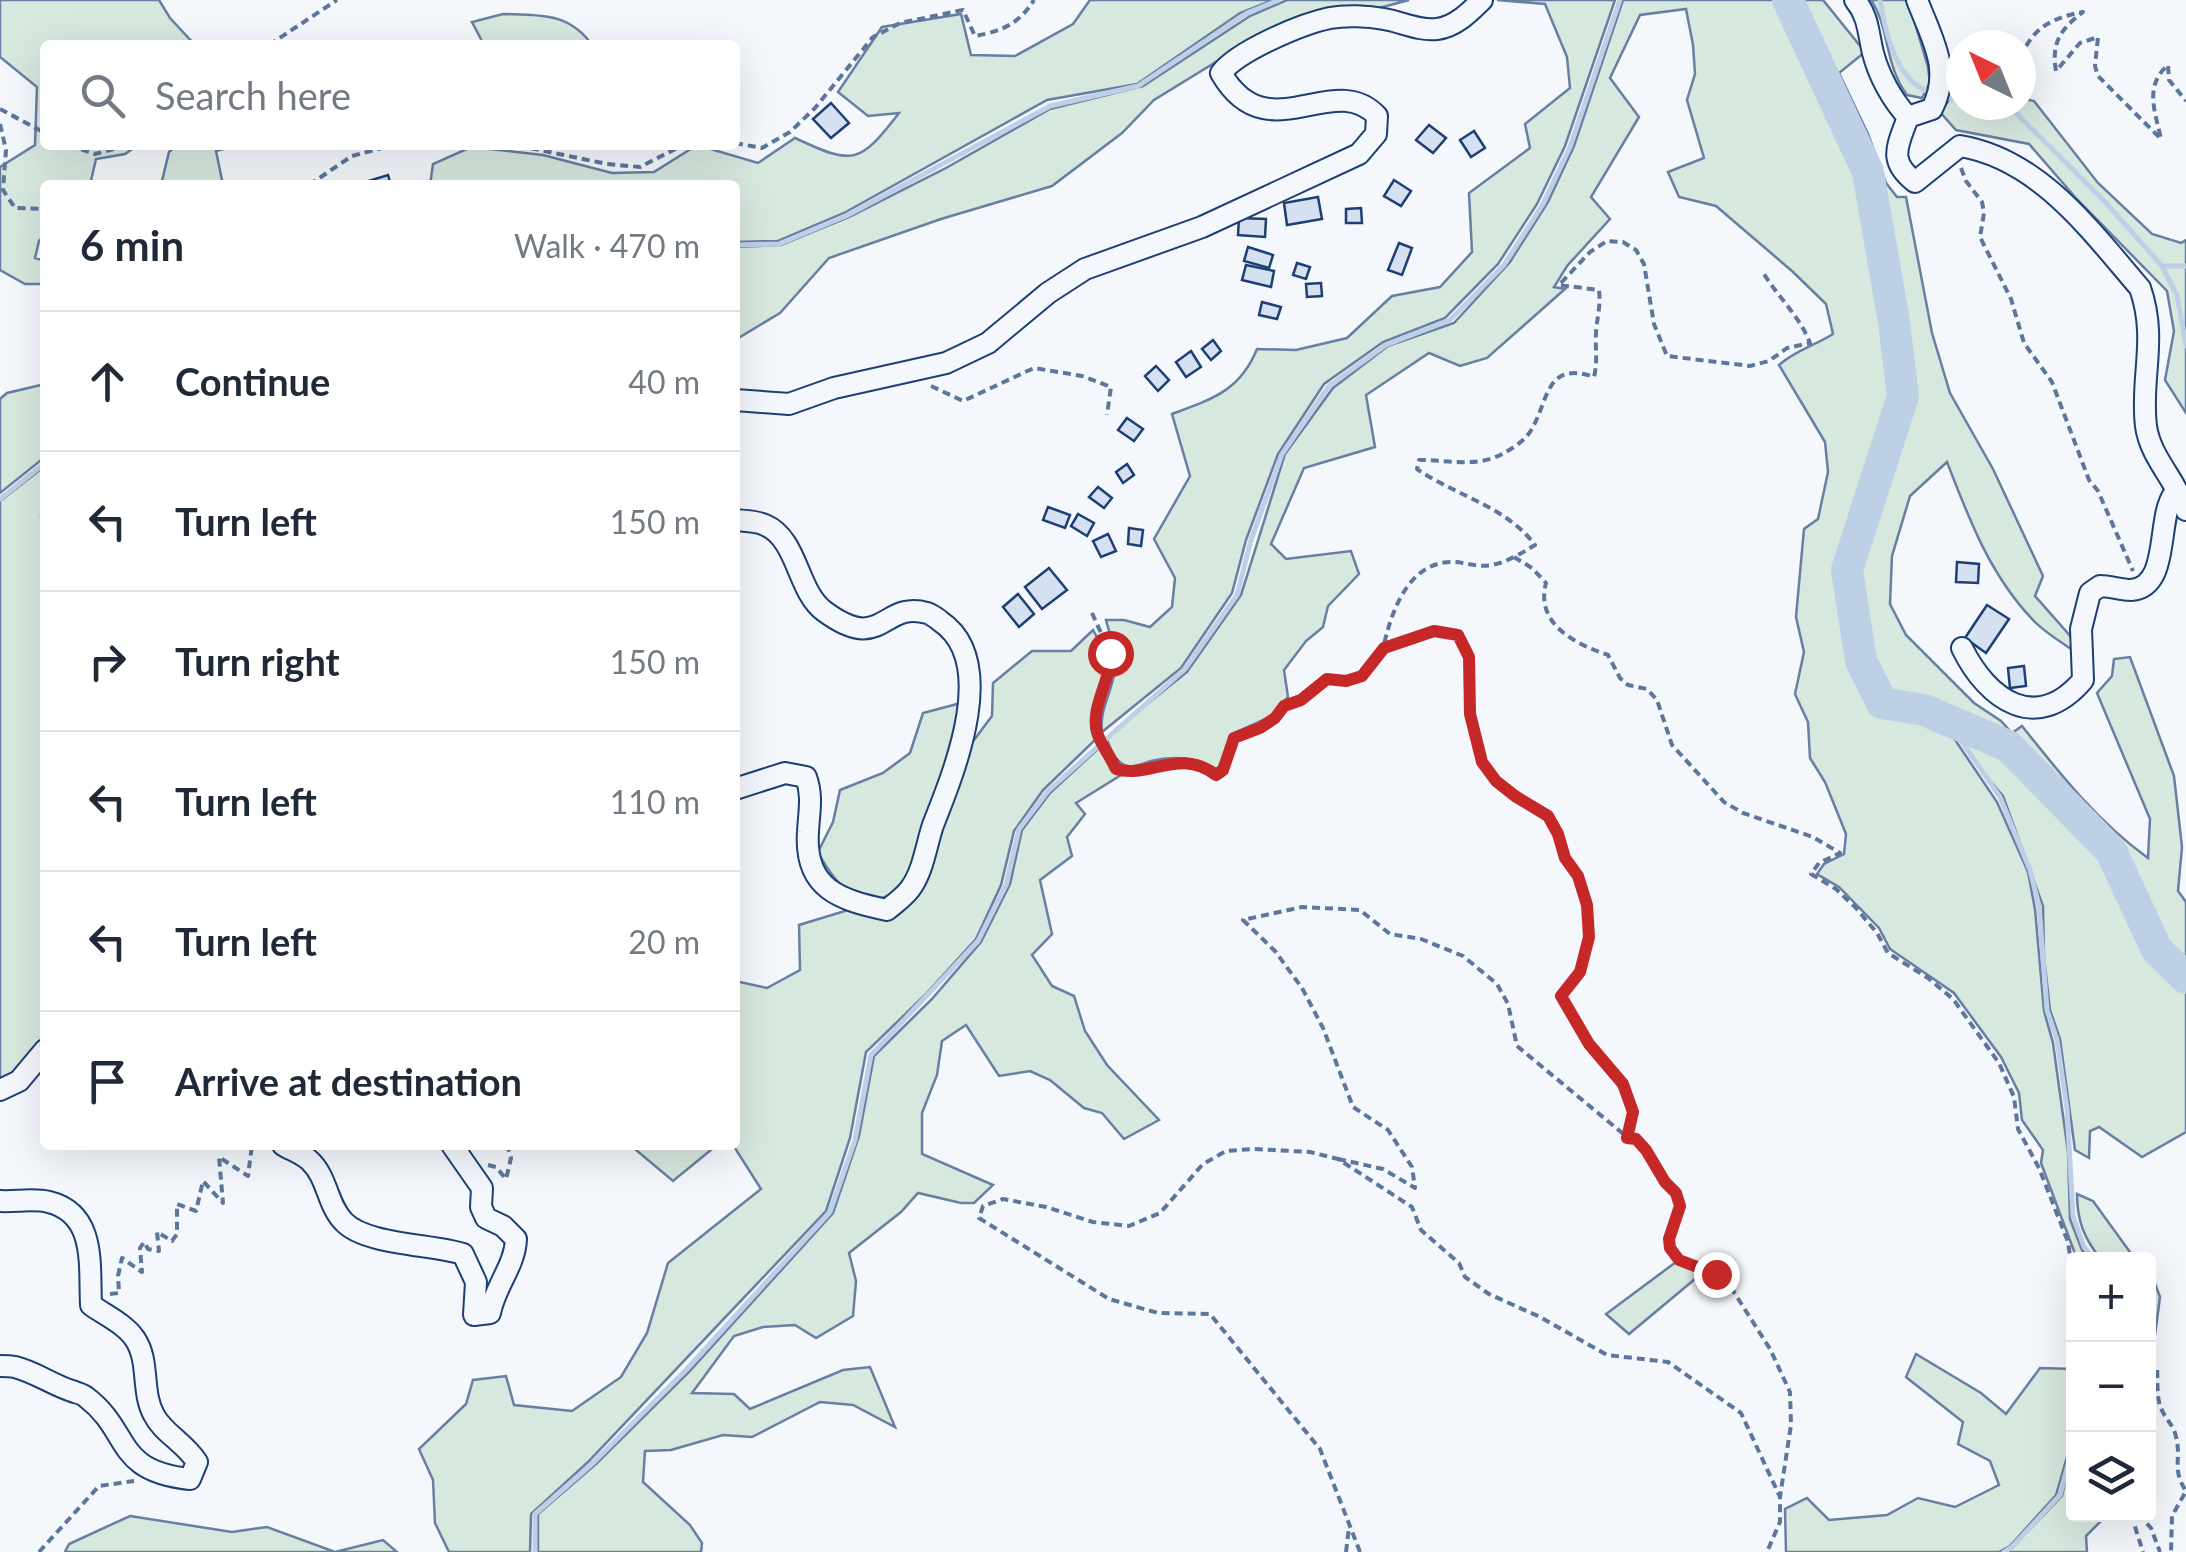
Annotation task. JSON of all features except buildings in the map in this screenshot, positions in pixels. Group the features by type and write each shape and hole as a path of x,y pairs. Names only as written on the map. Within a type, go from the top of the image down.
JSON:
{"street":[{"path":"740,400 789,404 834,388 946,363 988,343 1084,269 1202,227 1326,172 1359,154 1376,134 1377,116 1364,102 1340,99 1286,111 1265,110 1228,85 1221,73 1232,59 1328,18 1383,18 1413,27 1439,29 1466,16 1482,0"},
{"path":"1855,0 1864,10 1874,55 1893,101 1908,117"},
{"path":"1908,117 1932,109 1942,89 1941,68 1917,0"},
{"path":"1908,117 1896,156 1902,171 1916,182 1960,146 2002,156 2046,184 2140,288 2147,310 2150,354 2146,429 2157,458 2184,500"},
{"path":"1962,648 1983,683 2007,701 2024,708 2054,705 2068,697 2083,680 2081,630 2090,592 2100,586 2129,590 2146,586 2160,553 2167,503 2174,494 2184,500"},
{"path":"740,521 766,525 780,538 812,603 836,620 859,631 880,627 900,612 928,612 955,631 968,660 969,684 967,717 946,796 910,889 887,910 838,897 816,877 806,850 813,796 806,777 785,772 740,787"},
{"path":"0,1090 19,1082 40,1056"},
{"path":"291,1150 308,1160 346,1225 367,1234 463,1254 476,1282 474,1316 490,1313 494,1294 515,1254 516,1238 486,1218 482,1188 455,1150"},
{"path":"0,1201 47,1201 82,1224 90,1251 91,1305 136,1339 143,1356 148,1402 155,1418 184,1444 196,1462 190,1479 168,1477 144,1466 123,1448 85,1395 16,1367 0,1366"}],"path":[{"path":"277,40 337,0"},
{"path":"740,144 762,148 790,132 836,85 873,37 900,22 963,10 975,36 1003,30 1025,15 1034,0"},
{"path":"2036,32 2065,15 2084,12 2065,26 2055,40 2056,71 2080,44 2098,37 2098,76 2162,139 2152,88 2156,76 2168,65 2169,80 2186,101"},
{"path":"0,110 40,130"},
{"path":"0,124 6,150 2,190 15,208 40,209"},
{"path":"1955,149 1966,181 1982,202 1980,237 2010,299 2024,343 2052,382 2089,480 2098,491 2138,580 2146,586"},
{"path":"83,150 95,154 111,150"},
{"path":"316,180 352,156 374,150"},
{"path":"540,150 640,167 673,150"},
{"path":"1092,613 1110,653 1111,671 1098,708 1097,732 1116,769 1128,773 1167,762 1204,766 1216,775 1223,770 1234,738 1260,728 1284,706 1301,700 1327,679 1346,681 1362,676 1384,648 1388,626 1412,579 1428,566 1452,562 1479,566 1514,557 1536,545 1524,530 1501,514 1436,483 1416,469 1420,460 1482,463 1503,454 1532,430 1548,388 1560,376 1578,372 1594,377 1598,362 1599,290 1559,284 1590,252 1607,241 1622,242 1636,250 1644,264 1654,324 1666,356 1750,366 1810,342 1802,322 1764,274"},
{"path":"898,374 963,401 1034,368 1082,376 1111,387 1107,416"},
{"path":"1514,557 1546,583 1544,609 1558,628 1580,645 1608,655 1628,686 1646,689 1657,700 1672,746 1724,802 1840,852 1819,863 1811,874 1836,890 1877,933 1888,953 1940,988 1999,1063 2014,1097 2018,1129 2039,1168 2070,1252"},
{"path":"1384,648 1434,631 1458,635 1469,657 1470,714 1482,762 1496,781 1548,816 1558,834 1587,905 1589,937 1580,972 1561,996 1589,1044 1623,1084 1633,1112 1627,1138"},
{"path":"1360,1552 1320,1449 1210,1314 1158,1313 1109,1300 979,1218 983,1206 1004,1199 1093,1222 1129,1226 1160,1213 1203,1164 1226,1152 1254,1149 1310,1152 1384,1169 1416,1188 1412,1168 1388,1130 1353,1107 1323,1028 1302,988 1244,920 1302,907 1360,910 1390,934 1421,939 1463,956 1498,984 1508,1004 1517,1046 1646,1150 1676,1193 1680,1206 1669,1239 1670,1248 1679,1260 1716,1274 1732,1289 1770,1349 1790,1392 1791,1425 1780,1522 1766,1552"},
{"path":"90,1297 119,1293 122,1258 142,1272 140,1248 144,1242 148,1250 159,1252 157,1232 172,1241 177,1234 177,1204 196,1211 203,1181 223,1202 219,1157 248,1176 251,1150"},
{"path":"474,1177 483,1164 496,1166 506,1178 508,1150"},
{"path":"1338,1160 1412,1207 1421,1230 1459,1262 1465,1277 1489,1294 1540,1316 1607,1355 1668,1362 1741,1413 1780,1497"},
{"path":"2156,1367 2161,1408 2174,1426 2178,1444 2177,1478 2186,1492 2172,1516 2171,1552"},
{"path":"39,1552 99,1486 168,1477"},
{"path":"1346,1552 1350,1522"},
{"path":"2136,1522 2143,1552"},
{"path":"2144,1522 2151,1528 2160,1552"}],"shaded area":[{"path":"0,0 159,0 190,40 40,40 40,150 131,150 96,159 91,180 40,180 40,240 35,258 40,260 40,284 25,284 0,270 0,167 35,145 37,87 0,57"},
{"path":"1090,0 1273,0 1240,13 1137,84 1047,100 844,213 778,241 740,242 740,180 431,180 433,164 464,150 543,155 612,173 654,172 689,150 714,150 758,163 795,138 830,153 854,155 874,143 899,113 868,116 838,92 882,27 961,14 971,55 1015,56 1073,24"},
{"path":"1287,0 1409,0 1247,43 1154,100 1122,133 1052,186 829,258 780,313 740,337 740,247 781,245 851,216 946,168 1050,109 1143,86 1250,16"},
{"path":"1497,0 1615,0 1565,146 1537,204 1498,264 1445,318 1383,342 1324,384 1278,454 1246,540 1232,593 1181,668 1102,732 1102,715 1115,662 1106,620 1150,627 1172,607 1175,578 1154,539 1190,476 1172,414 1223,392 1242,375 1257,349 1296,350 1347,338 1392,296 1440,287 1472,252 1469,193 1530,148 1525,124 1570,88 1567,57 1545,4"},
{"path":"1623,0 1784,0 1865,174 1899,397 1843,572 1857,665 1880,708 1923,715 1945,725 1997,802 2028,872 2044,1011 2053,1043 2068,1152 2070,1219 2084,1252 2074,1252 2041,1163 2043,1150 2022,1120 2019,1093 2001,1057 1954,993 1890,949 1879,928 1839,887 1817,874 1824,864 1844,854 1846,834 1825,782 1810,758 1808,722 1795,694 1804,652 1796,617 1804,529 1818,519 1828,472 1825,442 1779,365 1833,334 1826,304 1792,271 1716,206 1679,197 1668,172 1704,158 1687,100 1695,74 1686,9 1640,15 1610,78 1639,117 1591,197 1610,219 1567,266 1554,287 1565,289 1487,358 1460,366 1429,353 1366,395 1375,447 1304,468 1271,544 1286,559 1351,551 1359,574 1328,606 1323,627 1306,641 1284,670 1288,697 1270,717 1230,735 1221,766 1215,770 1201,762 1176,758 1127,766 1112,752 1107,740 1116,729 1187,672 1241,595 1285,454 1333,388 1388,346 1454,323 1510,262 1548,202 1574,146"},
{"path":"1794,0 1823,0 1865,52 1839,73 1886,183 1897,197 1906,197 1932,333 1950,393 1993,469 2043,576 2035,596 2072,638 2077,653 2038,625 2005,584 1973,525 1947,462 1910,496 1892,556 1890,604 1906,635 1974,703 2012,733 2022,726 2096,813 2148,858 2150,819 2097,693 2112,676 2114,659 2130,657 2174,776 2182,847 2178,891 2186,902 2186,959 2163,940 2131,872 2113,846 2008,739 1884,696 1860,624 1855,568 1857,550 1907,395 1875,186 1861,142"},
{"path":"1871,0 1908,0 1928,67 1930,83 1922,98 1907,95 1900,83"},
{"path":"503,14 540,16 573,26 588,40 481,40 472,22"},
{"path":"2036,104 2098,183 2152,234 2181,243 2186,240 2186,413 2165,380 2174,331 2167,291 2029,144 1956,130 1947,120 2036,120"},
{"path":"220,150 216,151 222,180 162,180 169,152"},
{"path":"40,385 40,461 0,493 0,399 7,393"},
{"path":"40,470 40,1049 0,1085 0,501"},
{"path":"1093,630 1103,649 1105,678 1091,722 1095,740 1043,790 1014,831 1001,885 976,939 866,1052 850,1138 826,1211 588,1462 531,1514 530,1552 449,1552 435,1523 433,1480 419,1449 466,1404 473,1380 506,1376 514,1405 572,1411 621,1377 647,1333 668,1263 761,1189 736,1150 740,1150 740,982 767,988 800,970 799,925 848,910 889,915 965,752 992,716 993,683 1032,651 1071,651"},
{"path":"961,703 959,722 907,882 879,899 855,896 835,878 818,852 833,822 840,790 883,773 910,753 923,713"},
{"path":"1951,724 2006,748 2110,854 2155,952 2186,987 2186,1132 2142,1157 2099,1127 2090,1131 2089,1158 2075,1150 2060,1039 2050,1010 2043,906 2003,796"},
{"path":"1100,747 1111,770 1121,775 1076,803 1085,814 1067,837 1072,856 1040,880 1052,934 1032,955 1052,986 1074,996 1085,1031 1107,1065 1159,1120 1124,1139 1102,1113 1084,1108 1050,1080 1030,1071 999,1076 966,1025 942,1041 937,1075 922,1113 922,1154 993,1185 974,1203 918,1193 901,1212 849,1253 856,1281 853,1316 816,1338 795,1325 763,1327 734,1336 692,1393 734,1394 750,1409 843,1370 870,1367 895,1427 853,1405 820,1402 752,1437 723,1435 671,1450 645,1451 643,1482 690,1525 702,1543 701,1552 538,1552 538,1514 597,1463 689,1372 833,1213 859,1136 874,1056 932,999 981,942 1010,884 1022,830 1050,793"},
{"path":"636,1150 711,1150 673,1181"},
{"path":"2077,1194 2093,1201 2130,1252 2096,1252 2078,1212"},
{"path":"1676,1262 1701,1274 1629,1334 1606,1314"},
{"path":"2156,1286 2160,1297 2156,1328"},
{"path":"1916,1354 1981,1393 2006,1414 2040,1368 2066,1369 2066,1460 2056,1495 2010,1546 1999,1552 1786,1552 1785,1509 1807,1498 1829,1520 1887,1515 1918,1498 1955,1507 1999,1485 1990,1461 1958,1444 1963,1422 1906,1377"},
{"path":"2066,1478 2066,1522 2100,1522 2086,1536 2087,1552 2008,1552 2062,1496"},
{"path":"130,1516 232,1532 267,1527 335,1552 65,1552 69,1544"},
{"path":"383,1540 397,1552 335,1552"}],"waterway":[{"path":"740,245 779,244 848,215 1050,106 1138,86 1247,13 1279,0"},
{"path":"535,1552 535,1514 593,1463 686,1370 830,1212 855,1140 871,1055 978,941 1006,885 1019,829 1048,791 1185,669 1237,595 1251,540 1282,454 1329,386 1386,345 1450,320 1504,265 1543,204 1570,147 1620,0"},
{"path":"1788,0 1868,172 1903,396 1847,570 1861,661 1882,703 1924,710 2008,746 2111,851 2157,950 2186,978"},
{"path":"1880,0 1890,42 1902,69 1910,80 1934,94"},
{"path":"2023,120 2162,266 2177,295 2186,346"},
{"path":"2162,266 2186,266"},
{"path":"0,499 40,467"},
{"path":"1946,719 2000,797 2030,870 2039,906 2047,1010 2057,1040 2067,1109 2073,1216 2088,1252"},
{"path":"2004,1552 2060,1495 2066,1472"}],"route":[{"path":"1110,653 1111,671 1098,708 1097,732 1116,769 1128,773 1167,762 1204,766 1216,775 1223,770 1234,738 1260,728 1284,706 1301,700 1327,679 1346,681 1362,676 1384,648 1434,631 1458,635 1469,657 1470,714 1482,762 1496,781 1548,816 1565,858 1578,876 1587,905 1589,937 1580,972 1561,996 1572,1020 1623,1084 1633,1112 1627,1138 1636,1139 1646,1150 1676,1193 1680,1206 1669,1239 1670,1248 1679,1260 1716,1274"}]}
